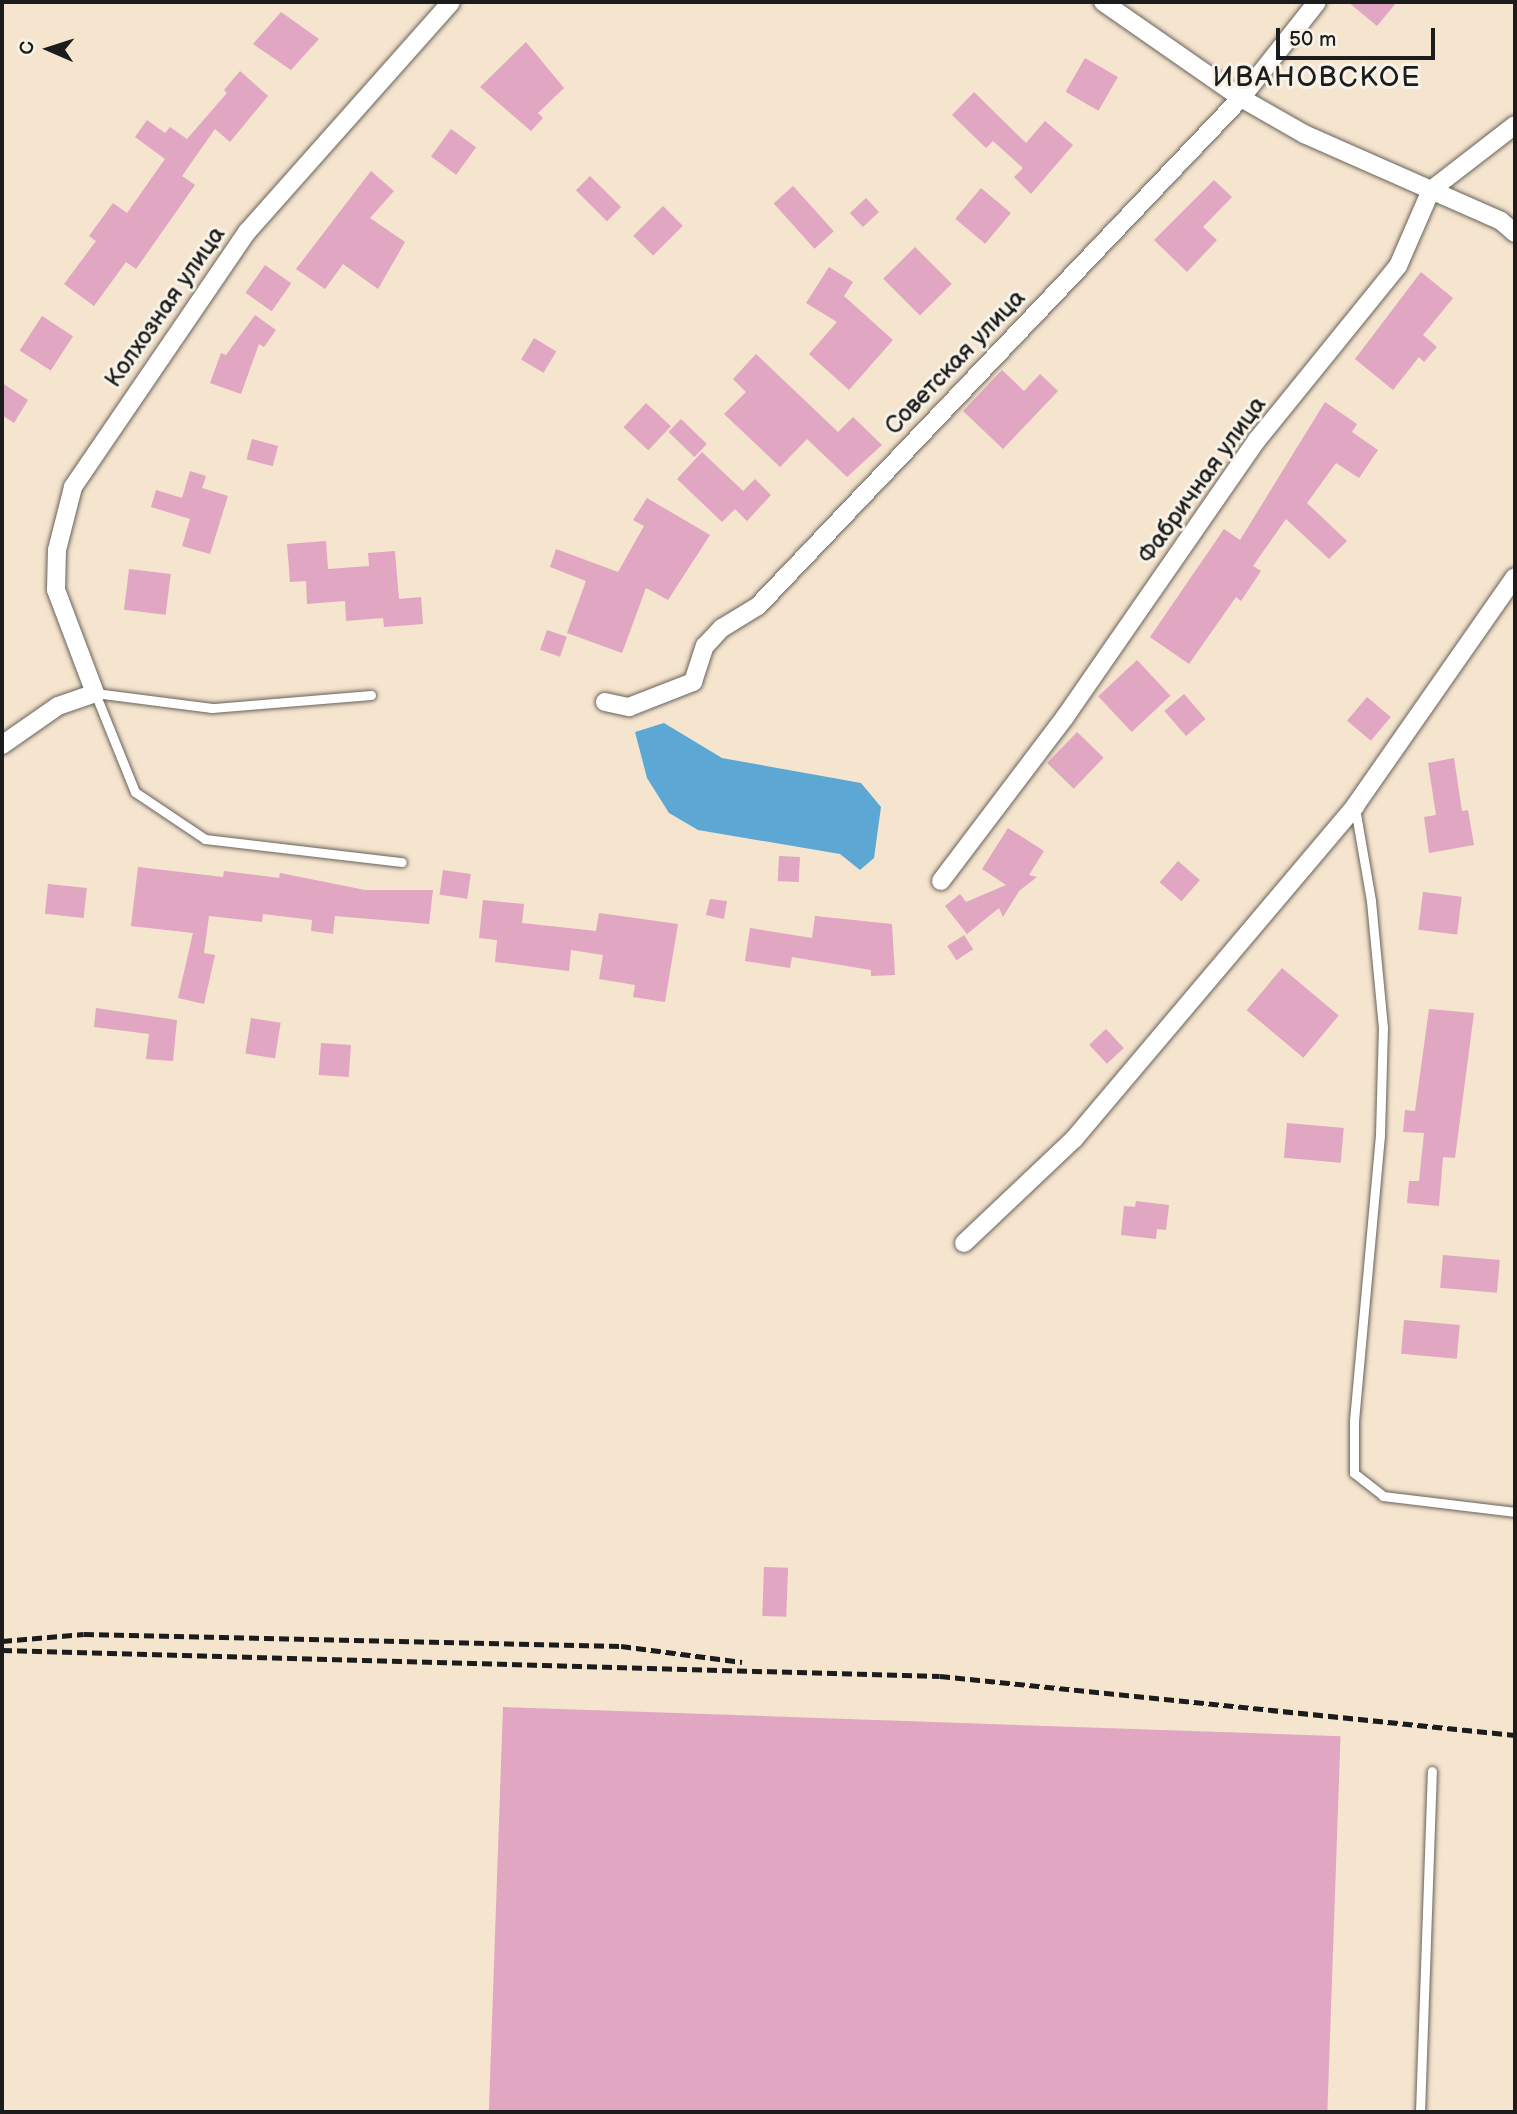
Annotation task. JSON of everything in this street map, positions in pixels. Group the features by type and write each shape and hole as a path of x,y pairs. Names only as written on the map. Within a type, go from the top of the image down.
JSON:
{"street":[{"name":"Колхозная улица","path":"95,693 56,590 57,550 73,487 247,232 451,2"},
{"path":"1103,2 1241,98 1304,134 1501,221 1515,233"},
{"name":"Советская улица","path":"605,702 629,707 693,682 705,646 722,628 758,606 1241,98 1317,2"},
{"name":"Фабричная улица","path":"941,881 1065,717 1257,440 1398,266 1431,190 1515,125"},
{"path":"964,1243 1074,1139 1355,806 1515,577"},
{"path":"2,745 58,706 95,693"}],"lane":[{"path":"371,695 212,708 95,693 135,792 205,839 402,862"},
{"path":"1355,806 1371,901 1383,1027 1380,1135 1354,1422 1354,1472 1383,1496 1515,1512"},
{"path":"1420,2112 1432,1772"}],"water":[{"path":"664,723 722,758 861,783 881,807 874,858 860,870 840,854 698,830 669,813 647,778 635,732"}],"building":[{"path":"1348,2 1397,2 1377,26"},
{"path":"281,12 319,39 291,70 253,44"},
{"path":"526,42 564,88 538,113 543,118 531,131 480,87"},
{"path":"1085,58 1118,77 1098,111 1066,92"},
{"path":"240,71 268,96 230,142 215,129 182,176 195,185 136,269 126,262 94,306 64,284 96,241 89,236 113,203 127,213 165,159 135,137 147,120 165,133 170,127 187,139 227,93 224,90"},
{"path":"974,92 1026,143 1045,121 1073,145 1031,194 1014,177 1023,168 993,141 986,148 952,115"},
{"path":"451,129 476,147 456,175 431,157"},
{"path":"371,171 394,191 370,218 405,242 378,289 343,264 325,289 296,269"},
{"path":"590,176 621,207 607,221 576,190"},
{"path":"1214,180 1232,197 1203,227 1217,240 1187,272 1154,240"},
{"path":"793,186 834,231 814,249 774,203"},
{"path":"981,188 1011,213 985,244 955,219"},
{"path":"866,198 879,212 863,227 850,213"},
{"path":"663,206 683,226 653,255 633,236"},
{"path":"915,247 952,284 920,316 883,279"},
{"path":"265,265 291,283 272,311 245,293"},
{"path":"829,267 853,282 844,296 893,340 849,390 809,354 837,322 806,303"},
{"path":"1421,272 1453,298 1423,335 1437,347 1424,362 1419,357 1393,390 1355,359"},
{"path":"255,315 276,330 264,347 259,344 241,394 210,383 221,353 226,355"},
{"path":"42,316 73,336 51,371 20,350"},
{"path":"534,338 556,351 543,373 521,359"},
{"path":"756,354 838,432 853,417 882,445 847,477 807,439 780,467 724,414 746,392 733,379"},
{"path":"1002,370 1024,391 1040,374 1058,391 1003,449 963,411"},
{"path":"2,383 28,400 14,423 2,415"},
{"path":"1325,402 1357,424 1352,432 1378,450 1359,478 1336,463 1307,503 1347,541 1329,559 1286,519 1253,566 1261,571 1241,601 1236,597 1189,664 1150,637 1224,529 1240,540"},
{"path":"646,403 671,426 648,450 623,427"},
{"path":"681,419 707,444 694,457 668,432"},
{"path":"252,439 278,446 273,466 247,459"},
{"path":"702,452 743,491 755,479 771,495 747,521 735,509 722,522 677,479"},
{"path":"190,471 206,476 202,488 228,496 210,554 182,546 190,519 151,507 156,490 182,498"},
{"path":"647,498 710,535 668,600 646,588 622,653 567,633 586,581 550,567 556,549 618,572 644,526 633,520"},
{"path":"326,541 328,569 369,566 368,553 395,551 399,599 421,597 423,624 384,627 383,618 346,621 345,601 307,604 306,581 290,582 287,544"},
{"path":"129,569 171,574 166,615 124,610"},
{"path":"547,630 567,637 560,657 540,650"},
{"path":"1137,660 1170,696 1132,732 1098,696"},
{"path":"1184,694 1206,719 1186,736 1164,711"},
{"path":"1367,697 1391,717 1371,741 1347,721"},
{"path":"1077,732 1104,758 1074,789 1047,763"},
{"path":"1454,758 1462,811 1468,810 1474,845 1429,853 1424,817 1436,815 1428,763"},
{"path":"1008,828 1044,851 1029,875 1037,877 1019,891 1003,917 999,908 967,934 945,906 960,894 966,902 1006,885 982,869"},
{"path":"779,856 800,857 799,882 778,881"},
{"path":"1178,861 1200,880 1182,901 1160,882"},
{"path":"138,867 223,877 224,871 279,878 280,873 365,890 433,890 429,924 335,916 333,934 311,931 312,920 263,914 262,922 209,916 204,953 215,955 204,1004 178,998 193,933 131,926"},
{"path":"443,870 471,874 467,899 440,895"},
{"path":"48,884 87,888 84,918 45,914"},
{"path":"1423,892 1462,897 1457,934 1418,930"},
{"path":"710,899 727,901 724,919 706,915"},
{"path":"483,900 524,904 522,923 596,931 599,913 678,924 665,1002 633,997 635,985 599,979 603,955 571,950 569,971 495,962 497,940 479,938"},
{"path":"815,916 892,924 895,975 871,976 871,970 792,957 790,968 745,961 750,928 812,938"},
{"path":"964,935 973,949 956,960 947,946"},
{"path":"1282,968 1339,1016 1303,1058 1247,1010"},
{"path":"96,1008 177,1020 173,1061 146,1059 149,1034 94,1027"},
{"path":"1429,1009 1474,1013 1455,1158 1443,1157 1439,1206 1407,1203 1409,1181 1419,1181 1424,1133 1403,1132 1405,1110 1415,1111"},
{"path":"251,1018 281,1023 275,1058 245,1054"},
{"path":"1106,1029 1124,1048 1107,1064 1089,1045"},
{"path":"321,1043 351,1045 349,1077 319,1075"},
{"path":"1287,1123 1344,1128 1341,1163 1284,1158"},
{"path":"1136,1201 1169,1205 1166,1230 1157,1229 1156,1239 1121,1235 1124,1206 1135,1207"},
{"path":"1443,1255 1500,1260 1497,1293 1440,1288"},
{"path":"1404,1320 1460,1325 1457,1359 1401,1354"},
{"path":"764,1567 788,1568 786,1617 762,1616"},
{"path":"503,1707 1340,1736 1327,2112 489,2112"}],"railway":[{"path":"2,1641 84,1634 621,1646 742,1662"},
{"path":"2,1650 940,1676 1515,1735"}],"district":[{"name":"ИВАНОВСКОЕ","path":"1317,78"}]}
